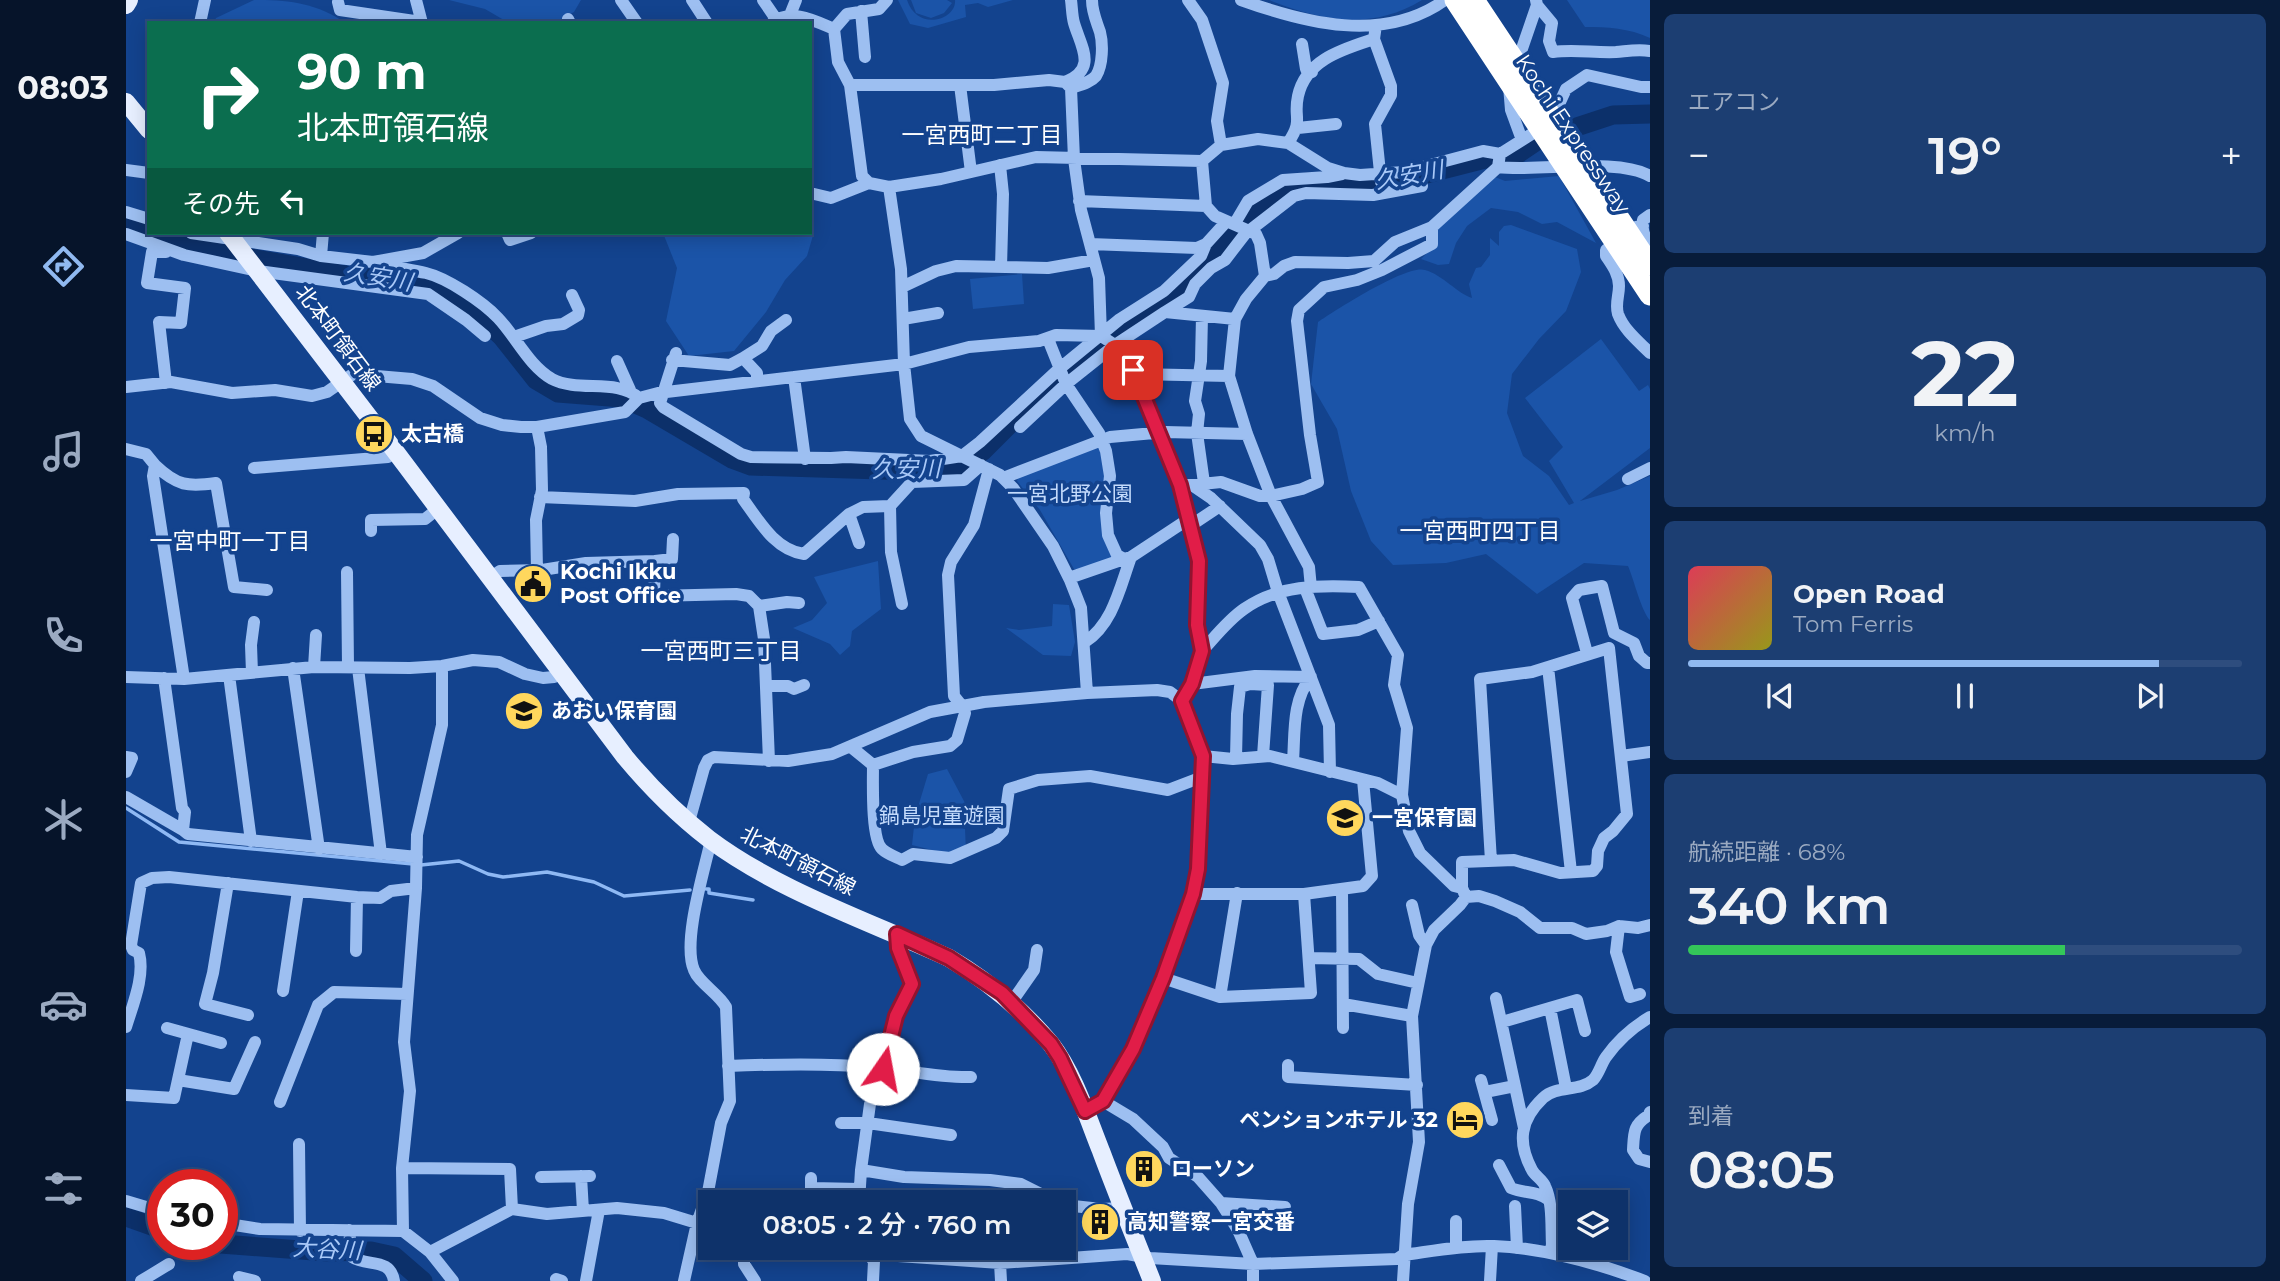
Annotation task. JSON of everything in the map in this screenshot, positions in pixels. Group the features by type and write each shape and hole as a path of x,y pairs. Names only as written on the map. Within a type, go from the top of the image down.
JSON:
{"highway":[{"name":"Kochi Expressway","path":"1455,0 1650,295"},
{"name":"Kochi Expressway","path":"1474,0 1650,265"},
{"path":"1482,0 1578,151 1594,181"}],"main road":[{"path":"126,5 129,0"},
{"path":"126,102 147,128"},
{"name":"北本町領石線","path":"233,240 647,783 711,840 770,877 967,968 1002,993 1051,1044 1085,1111 1152,1281"}],"street":[{"path":"200,21 205,0"},
{"path":"416,0 422,21"},
{"path":"621,0 635,21"},
{"path":"692,0 706,21"},
{"path":"763,0 774,21 790,15 834,29"},
{"path":"790,15 796,0"},
{"path":"869,183 862,176 850,85 838,62 834,29 847,14 879,9 887,0"},
{"path":"1068,85 1084,68 1085,56 1073,23 1071,0"},
{"path":"850,85 960,85 1037,80 1068,85 1087,83 1099,68 1101,35 1092,13 1092,0"},
{"path":"1188,0 1202,20 1223,83 1217,121 1221,145"},
{"path":"1241,0 1304,20 1338,25 1376,25 1423,12 1445,0"},
{"path":"338,2 340,10 415,21"},
{"path":"1537,2 1552,23 1549,41 1553,52 1614,52 1639,49 1650,51"},
{"path":"1522,140 1511,110 1508,88 1537,2"},
{"path":"861,11 865,57"},
{"path":"1376,25 1374,39 1391,86 1391,94 1375,124 1382,192"},
{"path":"1288,143 1298,128 1298,96 1312,72 1331,54 1374,39"},
{"path":"1302,44 1306,69 1312,72"},
{"path":"812,193 831,198 869,183 889,187 941,179 1036,157 1202,161 1221,145 1258,139 1288,143 1328,168 1344,173 1381,175 1404,172 1483,151 1500,154 1535,132 1560,102 1566,89 1587,75 1650,87"},
{"path":"960,85 971,172"},
{"path":"1068,85 1079,201 1099,278 1101,336"},
{"path":"1298,128 1336,124"},
{"path":"1379,621 1358,630 1323,634 1308,588 1309,567 1270,496 1229,376 1235,318 1265,276 1274,274 1284,266 1295,262 1374,261 1395,242 1432,227 1498,167 1500,154"},
{"path":"1202,161 1206,205 1215,216 1240,226 1259,238 1265,276"},
{"path":"1000,165 1003,194 1001,267"},
{"path":"1498,167 1514,169 1600,166 1642,172 1650,176"},
{"path":"126,170 147,173"},
{"path":"1020,427 1066,384 1115,345 1189,297 1195,284 1211,268 1225,260 1245,234 1240,226 1248,201 1283,180 1344,173"},
{"path":"1090,244 1197,248 1294,196 1306,193 1373,195 1422,186"},
{"path":"889,187 898,296 903,319 904,364 913,427 920,436 1003,478 1053,546 1081,608 1087,693"},
{"path":"1079,201 1206,205"},
{"path":"126,212 147,218"},
{"path":"1646,221 1645,238 1650,242"},
{"path":"1646,221 1606,250 1606,256 1616,272 1619,286 1617,311 1626,329 1650,353"},
{"path":"1192,484 1221,482 1260,496 1270,496 1302,489 1318,482 1308,422 1297,321 1299,310 1324,287 1370,275 1432,244 1432,227"},
{"path":"184,255 190,235"},
{"path":"203,235 298,249 321,256 373,262 440,278 487,308 542,373 554,380 577,386 635,394 904,364 969,347 1048,339 1056,335 1101,336 1115,345 1136,374 1158,433 1192,484 1220,506 1260,545 1268,559 1303,683 1329,725 1330,772"},
{"path":"321,256 323,235"},
{"path":"373,262 417,254 454,235"},
{"path":"508,235 510,240 525,235"},
{"path":"126,242 161,254 171,251"},
{"path":"126,242 258,271 428,294 485,336"},
{"path":"786,320 771,331 767,346 730,365 674,356 660,403 741,454 761,458 846,457 930,461 962,456 1059,369 1120,319 1164,291 1201,256 1206,244"},
{"path":"152,252 148,282 185,288 181,323 159,322 166,383"},
{"path":"898,296 946,268 1048,268 1094,260"},
{"path":"514,337 546,326 563,324 578,315 579,310 572,295"},
{"path":"1165,312 1235,318"},
{"path":"903,319 937,313"},
{"path":"1182,701 1192,684 1202,651 1197,625 1199,561 1190,522 1199,414 1195,401 1202,316"},
{"path":"1048,339 1066,384 1102,439 1110,476 1106,513 1108,535 1117,555 1128,558"},
{"path":"743,358 757,373 757,380"},
{"path":"617,361 635,394"},
{"path":"549,368 576,379 577,386"},
{"path":"126,387 166,383 232,393 275,390 312,396 327,392 353,374 418,380 433,386 480,418 502,425 537,427 625,412 635,394"},
{"path":"1136,374 1229,376"},
{"path":"794,377 805,459"},
{"path":"537,427 541,447 542,490 536,539 537,570"},
{"path":"1003,478 1110,437 1158,433 1247,434"},
{"path":"126,449 146,454 155,465 177,481 190,486 216,483 234,587 267,590"},
{"path":"254,468 388,457 395,451"},
{"path":"155,465 153,476 184,679"},
{"path":"540,497 635,501 678,494 744,492 743,499 771,537 794,552 804,554 849,514 863,508 890,506 912,482 964,480 985,467"},
{"path":"873,765 913,752 950,746 960,736 965,713 954,696 948,575 951,562 974,525 985,467"},
{"path":"1628,479 1650,468"},
{"path":"890,506 891,552 902,604"},
{"path":"1069,578 1128,558 1181,524 1196,522 1220,506"},
{"path":"371,531 371,520 425,519 439,508"},
{"path":"849,514 859,544"},
{"path":"491,577 500,571 672,559 673,539"},
{"path":"1085,642 1096,635 1111,612 1128,558"},
{"path":"655,561 654,596 736,594 749,597 759,606 765,639 769,761"},
{"path":"346,572 353,668 381,855"},
{"path":"1587,653 1572,598 1579,590 1602,586 1614,633 1634,643 1639,656 1650,663"},
{"path":"1202,651 1245,608 1278,592 1308,588 1359,587 1398,654 1394,685 1407,728 1402,795 1409,831 1420,853 1454,886 1520,912 1540,928 1572,928 1586,934 1619,926 1639,928 1650,925"},
{"path":"759,606 799,603"},
{"path":"252,673 254,622"},
{"path":"314,667 316,635"},
{"path":"1403,1281 1408,1204 1419,1142 1412,1016 1426,945 1434,930 1460,905 1464,892 1462,862 1491,861 1514,860 1541,869 1571,872 1593,871 1597,866 1598,851 1604,838 1627,814 1609,648 1532,672 1480,679 1491,861"},
{"path":"126,677 184,679 314,667 379,670 442,666 464,661 499,662 525,674 543,677 554,677 563,673"},
{"path":"403,1231 402,1168 410,1091 404,1042 416,888 417,835 442,725 442,666"},
{"path":"1548,667 1571,872"},
{"path":"293,668 319,849"},
{"path":"229,675 251,841"},
{"path":"1192,684 1255,676 1303,683"},
{"path":"164,678 175,766 182,808 185,811 183,830"},
{"path":"1236,758 1241,687 1250,684 1303,683"},
{"path":"1293,761 1296,712 1303,683"},
{"path":"766,686 788,686 794,689 804,685"},
{"path":"1263,757 1268,685"},
{"path":"689,822 708,760 720,755 788,761 832,754 919,716 962,706 1087,693 1157,690 1170,692 1182,701 1203,756 1198,869 1193,894 1163,978 1133,1049 1103,1101 1085,1111"},
{"path":"851,747 873,765"},
{"path":"1621,756 1650,752"},
{"path":"1203,756 1263,757 1293,761 1378,783 1402,795"},
{"path":"126,757 132,758 126,772"},
{"path":"873,765 873,810 878,843 881,849 902,860 914,854 950,859 996,838 1003,831 1009,789 1038,780 1090,776 1168,790 1202,778"},
{"path":"1193,894 1304,894 1363,887 1372,876 1363,780"},
{"path":"126,797 188,834 381,855 417,862"},
{"path":"684,1281 697,1223 708,1192 721,1123 730,1101 726,1007 720,996 695,973 689,952 711,840"},
{"path":"126,1027 137,989 141,960 131,944 141,883 152,878 169,877 380,898 391,891 416,888"},
{"path":"228,883 214,973 205,1004 248,1016"},
{"path":"1342,889 1343,1028"},
{"path":"283,991 298,891"},
{"path":"1220,997 1237,893"},
{"path":"1163,978 1220,997 1311,993 1304,894"},
{"path":"356,951 358,897"},
{"path":"1412,905 1419,935 1426,945"},
{"path":"1619,926 1616,952 1630,996 1640,994"},
{"path":"860,1190 870,1104 879,1087 896,1016 912,984 898,948 897,934"},
{"path":"1011,1003 1034,970 1037,950"},
{"path":"1309,958 1359,959 1378,974 1418,983"},
{"path":"280,1102 318,1005 334,992 407,994"},
{"path":"1496,998 1524,1128"},
{"path":"1502,1022 1551,1004 1577,1000 1585,1031"},
{"path":"1343,1004 1412,1016"},
{"path":"1551,1004 1566,1088"},
{"path":"1550,1252 1552,1245 1549,1200 1545,1184 1532,1172 1521,1140 1528,1115 1545,1096 1554,1091 1586,1084 1595,1078 1605,1058 1623,1037 1650,1017"},
{"path":"167,1028 221,1043"},
{"path":"126,1095 174,1098 188,1034"},
{"path":"178,1080 234,1089 255,1042"},
{"path":"728,1066 796,1063 883,1069 956,1078 971,1077"},
{"path":"1288,1065 1288,1077 1417,1085"},
{"path":"1492,1120 1483,1086 1515,1086"},
{"path":"1103,1101 1133,1119 1163,1147 1169,1158 1198,1177 1221,1203 1238,1230 1253,1264 1253,1281"},
{"path":"1650,1112 1635,1128 1633,1150 1639,1159 1650,1163"},
{"path":"841,1123 951,1135"},
{"path":"299,1144 300,1231"},
{"path":"1499,1165 1511,1188 1519,1192 1535,1192 1549,1200"},
{"path":"402,1168 510,1169 512,1209"},
{"path":"861,1170 904,1177 990,1180 1021,1184 1033,1190"},
{"path":"541,1177 586,1176 583,1211"},
{"path":"811,1178 811,1188 823,1190"},
{"path":"126,1201 147,1207"},
{"path":"1221,1203 1285,1207"},
{"path":"1076,1206 1123,1208"},
{"path":"1515,1206 1517,1248"},
{"path":"430,1252 512,1209 547,1214 617,1208 664,1213 697,1223"},
{"path":"586,1281 598,1210"},
{"path":"1456,1221 1456,1248"},
{"path":"238,1226 300,1231 403,1231 430,1252 453,1281"},
{"path":"349,1230 352,1257 381,1264 393,1273 394,1281"},
{"path":"976,1260 1000,1262 1127,1254 1253,1264 1397,1258 1456,1248 1492,1246 1550,1252 1613,1269 1645,1281"},
{"path":"1490,1281 1492,1246"},
{"path":"744,1260 754,1281"},
{"path":"873,1260 873,1281"},
{"path":"1000,1262 1001,1281"},
{"path":"141,1281 169,1264"},
{"path":"239,1277 255,1281"}],"green space":[{"path":"254,0 309,6 341,21 215,21"},
{"path":"449,0 581,0 574,12 558,21 506,21 485,9"},
{"path":"898,0 907,0 919,17 936,20 950,13 955,0 1013,0 988,7 978,3 965,5 966,17 928,28 910,24"},
{"path":"911,0 947,0 952,3 944,13 931,18 916,13"},
{"path":"1269,0 1422,0 1384,16 1346,20 1308,13"},
{"path":"1567,0 1650,0 1650,38 1626,30 1585,27"},
{"path":"1559,176 1596,243 1557,222 1542,224 1518,212 1491,208 1467,226 1456,243 1449,264 1438,265 1421,259 1435,245 1436,227 1495,177 1505,181"},
{"path":"814,201 814,232 807,256 785,280 766,312 734,351 689,356 666,321 677,268 664,235 812,235"},
{"path":"1511,225 1577,249 1581,272 1566,311 1539,339 1512,374 1507,413 1523,456 1549,476 1569,505 1574,503 1549,461 1563,447 1525,398 1601,339 1639,391 1648,385 1650,389 1650,448 1580,501 1650,476 1650,620 1641,604 1628,566 1584,563 1537,594 1486,554 1446,563 1393,565 1371,541 1351,491 1337,429 1311,384 1318,322 1372,289 1416,270 1432,272 1472,298 1469,284 1476,268 1481,267 1490,255 1490,238 1499,246 1499,232 1504,226"},
{"path":"1022,274 1024,304 973,309 970,279"},
{"name":"一宮北野公園","path":"1096,446 1101,448 1113,554 1111,560 1079,570 1074,569 1040,510 1017,481 1018,477"},
{"path":"878,561 881,609 852,631 850,646 840,655 830,644 793,628 812,620 827,603 814,577"},
{"path":"1053,604 1069,605 1075,642 1071,656 1043,655 1006,628 1019,630 1052,626"},
{"name":"鍋島児童遊園","path":"947,769 965,803 981,807 977,819 965,828 966,853 944,853 912,845 915,817 928,774"}],"waterway":[{"name":"久安川","path":"158,235 217,252 352,276 434,286 487,323 502,337 536,380 558,393 622,398 647,409 732,459 751,466 945,472 956,469 983,451 1053,381 1119,329 1161,301 1217,253 1256,208 1288,186 1307,182 1366,185 1391,183 1489,158 1512,158 1540,139 1613,115 1650,114"},
{"name":"久安川","path":"126,225 147,231"},
{"path":"126,808 179,842 413,864"},
{"path":"421,865 459,861 488,874 503,877 547,872 594,882 624,896 690,890"},
{"path":"706,889 709,889 709,893 753,900"},
{"name":"大谷川","path":"126,1217 147,1224"},
{"name":"大谷川","path":"238,1245 327,1252 371,1251 394,1256 423,1281"}],"place":[{"name":"太古橋","path":"374,434"},
{"name":"Kochi Ikku Post Office","path":"533,584"},
{"name":"あおい保育園","path":"524,711"},
{"name":"一宮保育園","path":"1345,818"},
{"name":"ペンションホテル 32","path":"1465,1120"},
{"name":"ローソン","path":"1144,1169"},
{"name":"高知警察一宮交番","path":"1100,1222"}],"district":[{"name":"一宮西町二丁目","path":"982,135"},
{"name":"一宮西町四丁目","path":"1480,531"},
{"name":"一宮中町一丁目","path":"230,541"},
{"name":"一宮西町三丁目","path":"721,651"}],"route":[{"path":"883,1069 896,1016 912,984 898,948 897,934 967,968 1002,993 1051,1044 1085,1111 1103,1101 1133,1049 1163,978 1193,894 1198,869 1203,756 1182,701 1192,684 1202,651 1197,625 1199,561 1180,485 1133,370"}]}
